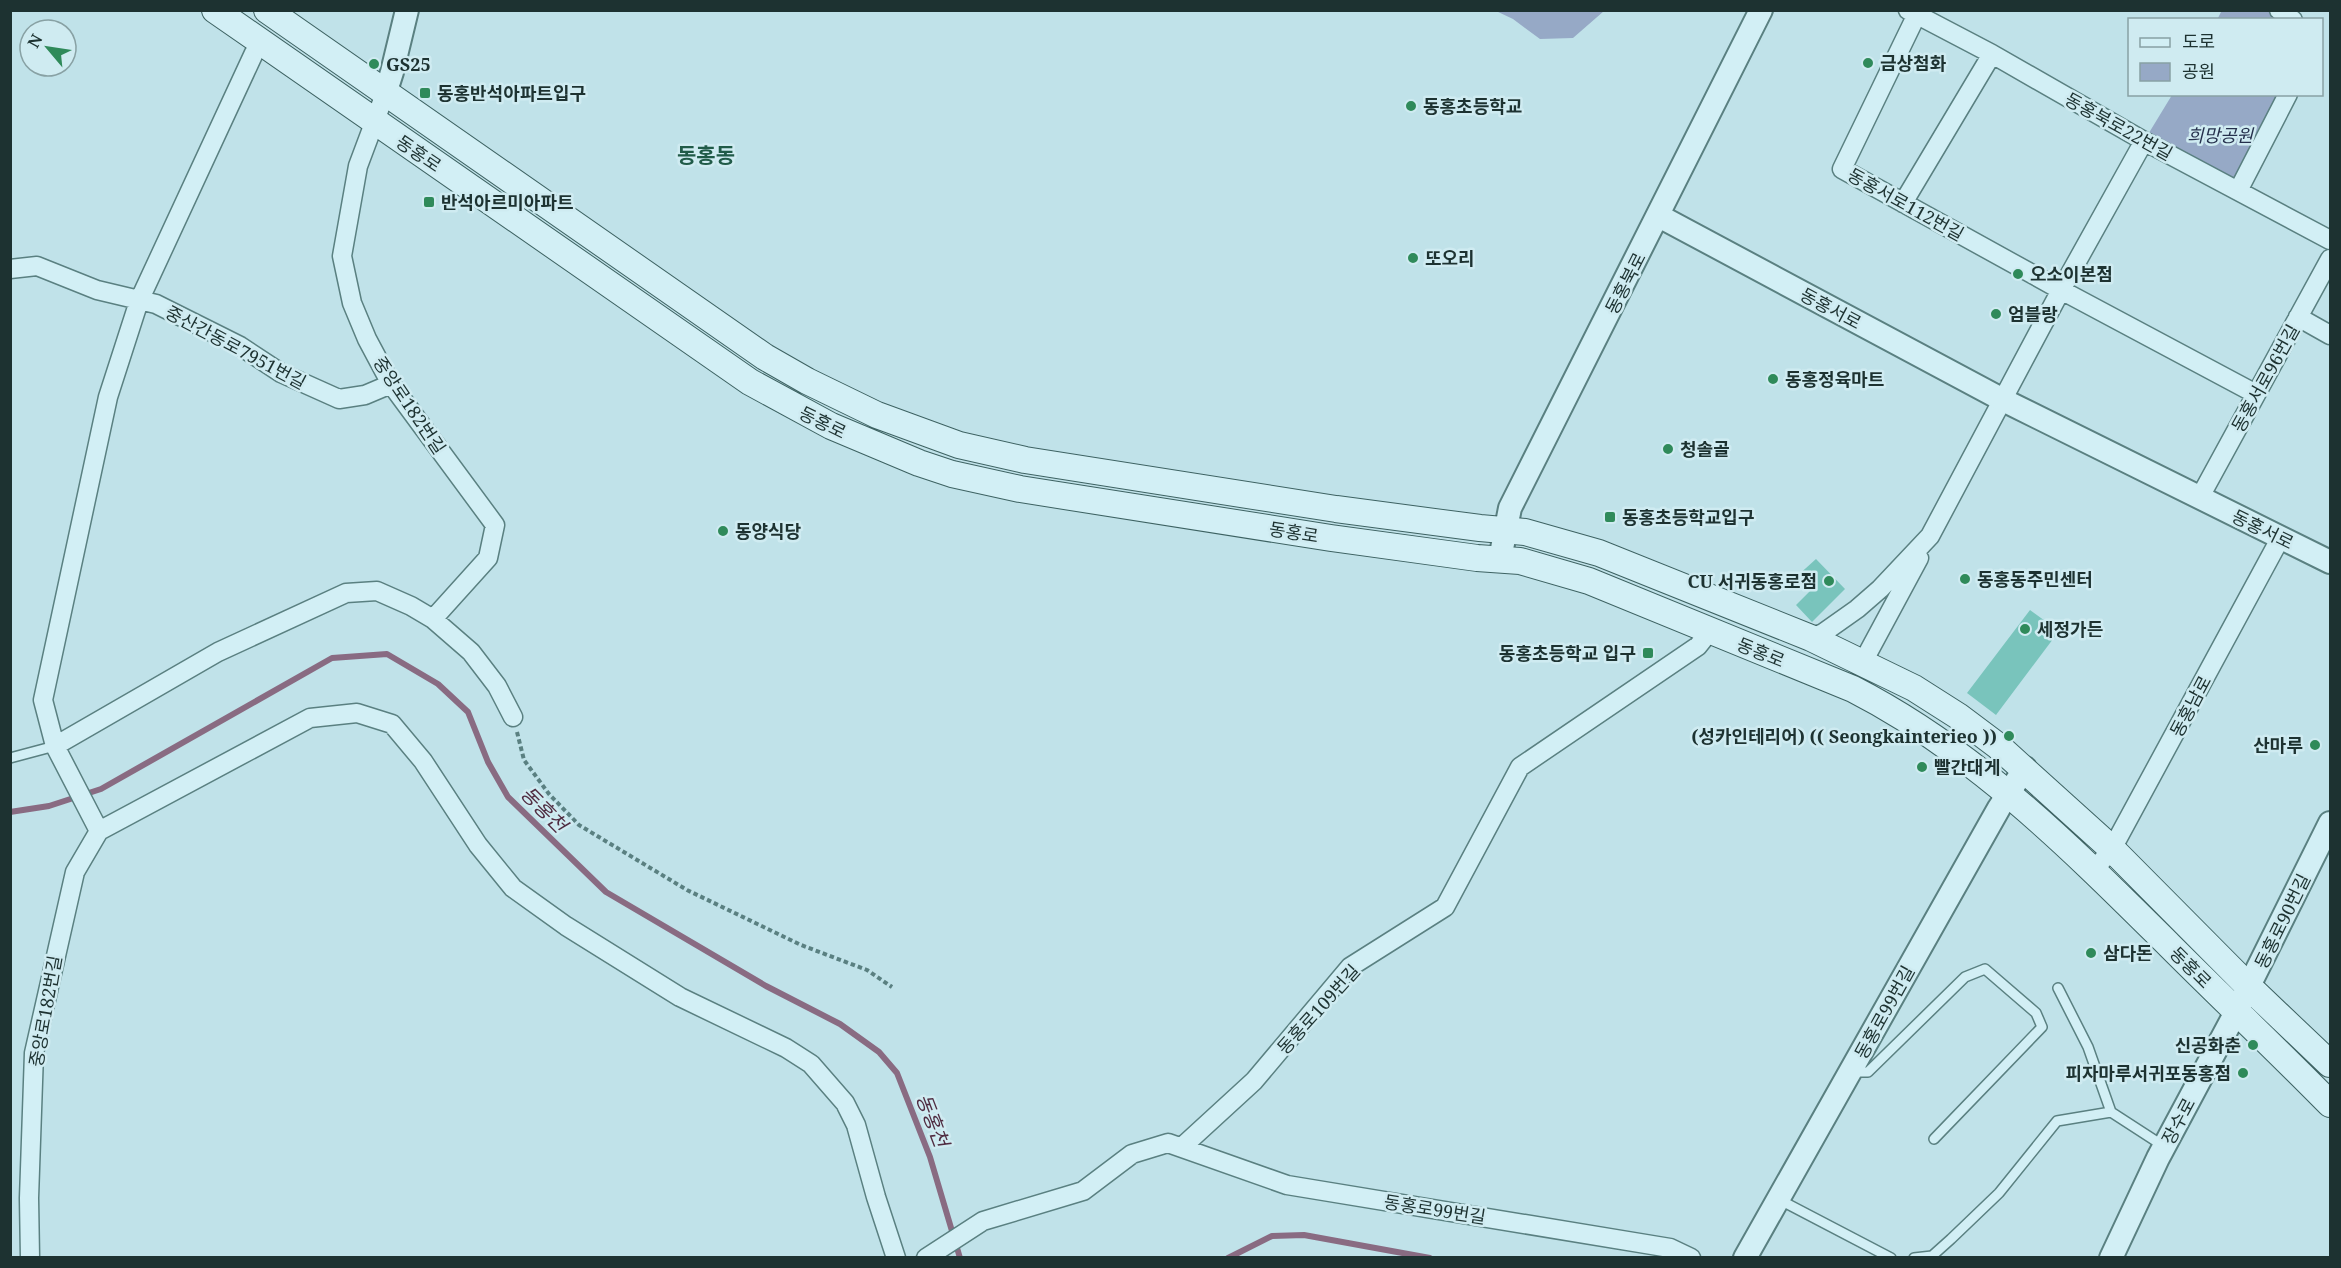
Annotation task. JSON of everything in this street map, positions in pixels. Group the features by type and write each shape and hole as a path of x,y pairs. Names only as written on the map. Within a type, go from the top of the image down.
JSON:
{"main road":[{"name":"동홍로","path":"215,10 750,382 831,426 919,463 952,474 1020,489 1331,538 1520,561 1590,581 1876,700 1941,740 1980,769 2094,870 2331,1104"},
{"name":"동홍로","path":"267,10 384,94 765,357 844,400 928,435 1025,460 1336,509 1525,532 1599,554 1811,638 1906,683 1958,716 2025,768 2112,849 2249,987 2331,1064"}],"street":[{"path":"384,94 392,72 407,10"},
{"name":"동홍북로","path":"1500,559 1510,508 1761,10"},
{"name":"동홍북로22번길","path":"1915,12 2144,141 2331,240"},
{"name":"동홍서로112번길","path":"1915,12 1842,169 2061,290"},
{"path":"254,53 139,300 108,397 43,700 55,746 99,831 310,718 357,713 392,724 423,761 478,845 513,888 566,926 680,997 786,1047 811,1064 844,1103 856,1125 896,1257"},
{"path":"1903,203 1992,54"},
{"name":"중앙로182번길","path":"384,94 358,166 342,256 352,303 367,339 391,384 495,525 488,558 433,619"},
{"path":"2238,191 2287,96"},
{"path":"2003,400 2144,141"},
{"name":"동홍서로","path":"1659,216 2003,400 2281,537 2327,552"},
{"name":"동홍서로96번길","path":"2200,497 2331,259"},
{"name":"중산간동로7951번길","path":"10,270 37,266 97,290 156,304 240,346 281,373 339,399 365,395 391,384"},
{"path":"2061,290 2256,394"},
{"path":"2298,317 2331,335"},
{"name":"동홍로","path":"1811,638 1823,633 1857,609 1880,589 1930,536 2003,400"},
{"path":"1863,662 1930,536"},
{"name":"동홍남로","path":"2094,870 2112,849 2281,537"},
{"path":"55,746 218,652 346,593 376,591 411,606 433,619 471,652 497,686 513,717"},
{"name":"동홍로109번길","path":"1182,1147 1254,1081 1350,967 1445,908 1521,767 1698,646 1710,631"},
{"name":"동홍로99번길","path":"1745,1257 2008,794 2025,768"},
{"name":"동홍로90번길","path":"2249,987 2331,823"},
{"name":"중앙로182번길","path":"30,1257 29,1198 34,1053 75,872 99,831"},
{"name":"장수로","path":"2111,1257 2164,1146 2249,987"},
{"path":"926,1257 983,1221 1083,1191 1132,1154 1168,1143 1182,1147"},
{"name":"동홍로99번길","path":"1182,1147 1287,1185 1670,1248 1691,1257"}],"lane":[{"path":"10,758 55,746"},
{"path":"1850,1072 1868,1072 1965,977 1985,969 2036,1013 2042,1026 1934,1139"},
{"path":"2058,988 2088,1047 2111,1112 2164,1146"},
{"path":"1914,1257 1932,1256 1951,1239 1999,1193 2057,1121 2111,1112"},
{"path":"1778,1199 1891,1257"}],"path":[{"path":"513,717 524,760 549,794 579,825 687,890 801,945 867,970 892,987"}],"green space":[{"path":"1604,10 1573,38 1540,39 1513,19 1496,11"},
{"path":"2222,10 2279,11 2290,18 2218,18"},
{"name":"희망공원","path":"2171,96 2287,96 2238,191 2144,141"}],"building":[{"path":"1816,559 1845,589 1812,622 1796,605 1810,591 1796,577"},
{"path":"2030,610 2059,631 1996,715 1967,693"}],"waterway":[{"name":"동홍천","path":"10,812 49,806 101,789 332,658 387,654 438,684 468,712 488,762 508,797 606,892 766,986 840,1024 879,1052 897,1073 930,1157 960,1258"},
{"name":"동홍천","path":"1228,1258 1272,1236 1304,1235 1430,1258"}],"place":[{"name":"금상첨화","path":"1868,63"},
{"name":"GS25","path":"374,64"},
{"name":"동홍반석아파트입구","path":"425,93"},
{"name":"동홍초등학교","path":"1411,106"},
{"name":"반석아르미아파트","path":"429,202"},
{"name":"또오리","path":"1413,258"},
{"name":"오소이본점","path":"2018,274"},
{"name":"엄블랑","path":"1996,314"},
{"name":"동홍정육마트","path":"1773,379"},
{"name":"청솔골","path":"1668,449"},
{"name":"동홍초등학교입구","path":"1610,517"},
{"name":"동양식당","path":"723,531"},
{"name":"동홍동주민센터","path":"1965,579"},
{"name":"CU 서귀동홍로점","path":"1829,581"},
{"name":"세정가든","path":"2025,629"},
{"name":"동홍초등학교 입구","path":"1648,653"},
{"name":"(성카인테리어) (( Seongkainterieo ))","path":"2009,736"},
{"name":"산마루","path":"2315,745"},
{"name":"빨간대게","path":"1922,767"},
{"name":"삼다돈","path":"2091,953"},
{"name":"신공화춘","path":"2253,1045"},
{"name":"피자마루서귀포동홍점","path":"2243,1073"}],"district":[{"name":"동홍동","path":"706,155"}]}
